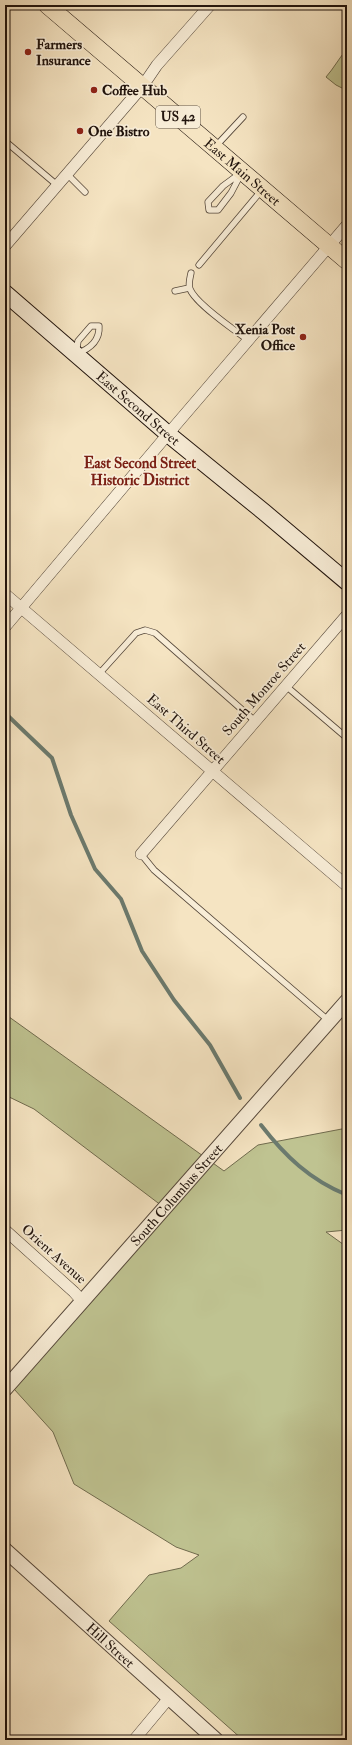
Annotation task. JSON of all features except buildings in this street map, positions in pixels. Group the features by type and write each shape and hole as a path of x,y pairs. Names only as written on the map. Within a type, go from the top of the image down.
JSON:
{"main road":[{"name":"East Main Street","path":"47,5 347,261"},
{"name":"East Second Street","path":"5,293 168,434 347,582"}],"street":[{"path":"5,246 142,87 157,65 210,5"},
{"path":"5,628 21,607 347,225"},
{"name":"East Third Street","path":"5,594 347,886"},
{"name":"South Monroe Street","path":"141,854 347,616"},
{"name":"South Columbus Street","path":"5,1389 347,1001"},
{"name":"Orient Avenue","path":"5,1230 74,1292 82,1302"},
{"name":"Hill Street","path":"5,1550 216,1740"},
{"path":"134,1740 169,1698"}],"lane":[{"path":"214,148 243,117"},
{"path":"5,141 57,186"},
{"path":"242,172 231,193 218,210 209,210 208,202 223,186 242,172"},
{"path":"67,174 86,192"},
{"path":"199,265 263,189"},
{"path":"191,274 189,288 194,296 224,323 248,340"},
{"path":"175,291 189,288"},
{"path":"91,326 99,326 100,335 88,350 76,354 78,341 91,326"},
{"path":"99,674 136,633 144,630 155,633 256,722"},
{"path":"286,686 347,738"},
{"path":"141,854 154,870 329,1021"}],"green space":[{"path":"347,49 347,83 342,88 326,77"},
{"path":"5,1014 224,1171 258,1145 347,1128 347,1230 326,1232 347,1247 347,1740 243,1740 109,1621 149,1575 181,1568 199,1555 176,1547 74,1484 53,1432 14,1389 170,1212 34,1109 5,1095"}],"waterway":[{"path":"5,713 52,758 71,815 95,869 121,899 142,951 174,1000 210,1045 240,1098"},
{"path":"261,1125 279,1147 299,1166 321,1182 347,1195"}],"place":[{"name":"Farmers Insurance","path":"28,52"},
{"name":"Coffee Hub","path":"94,90"},
{"name":"One Bistro","path":"80,131"},
{"name":"Xenia Post Office","path":"303,337"}],"district":[{"name":"East Second Street Historic District","path":"140,472"}]}
